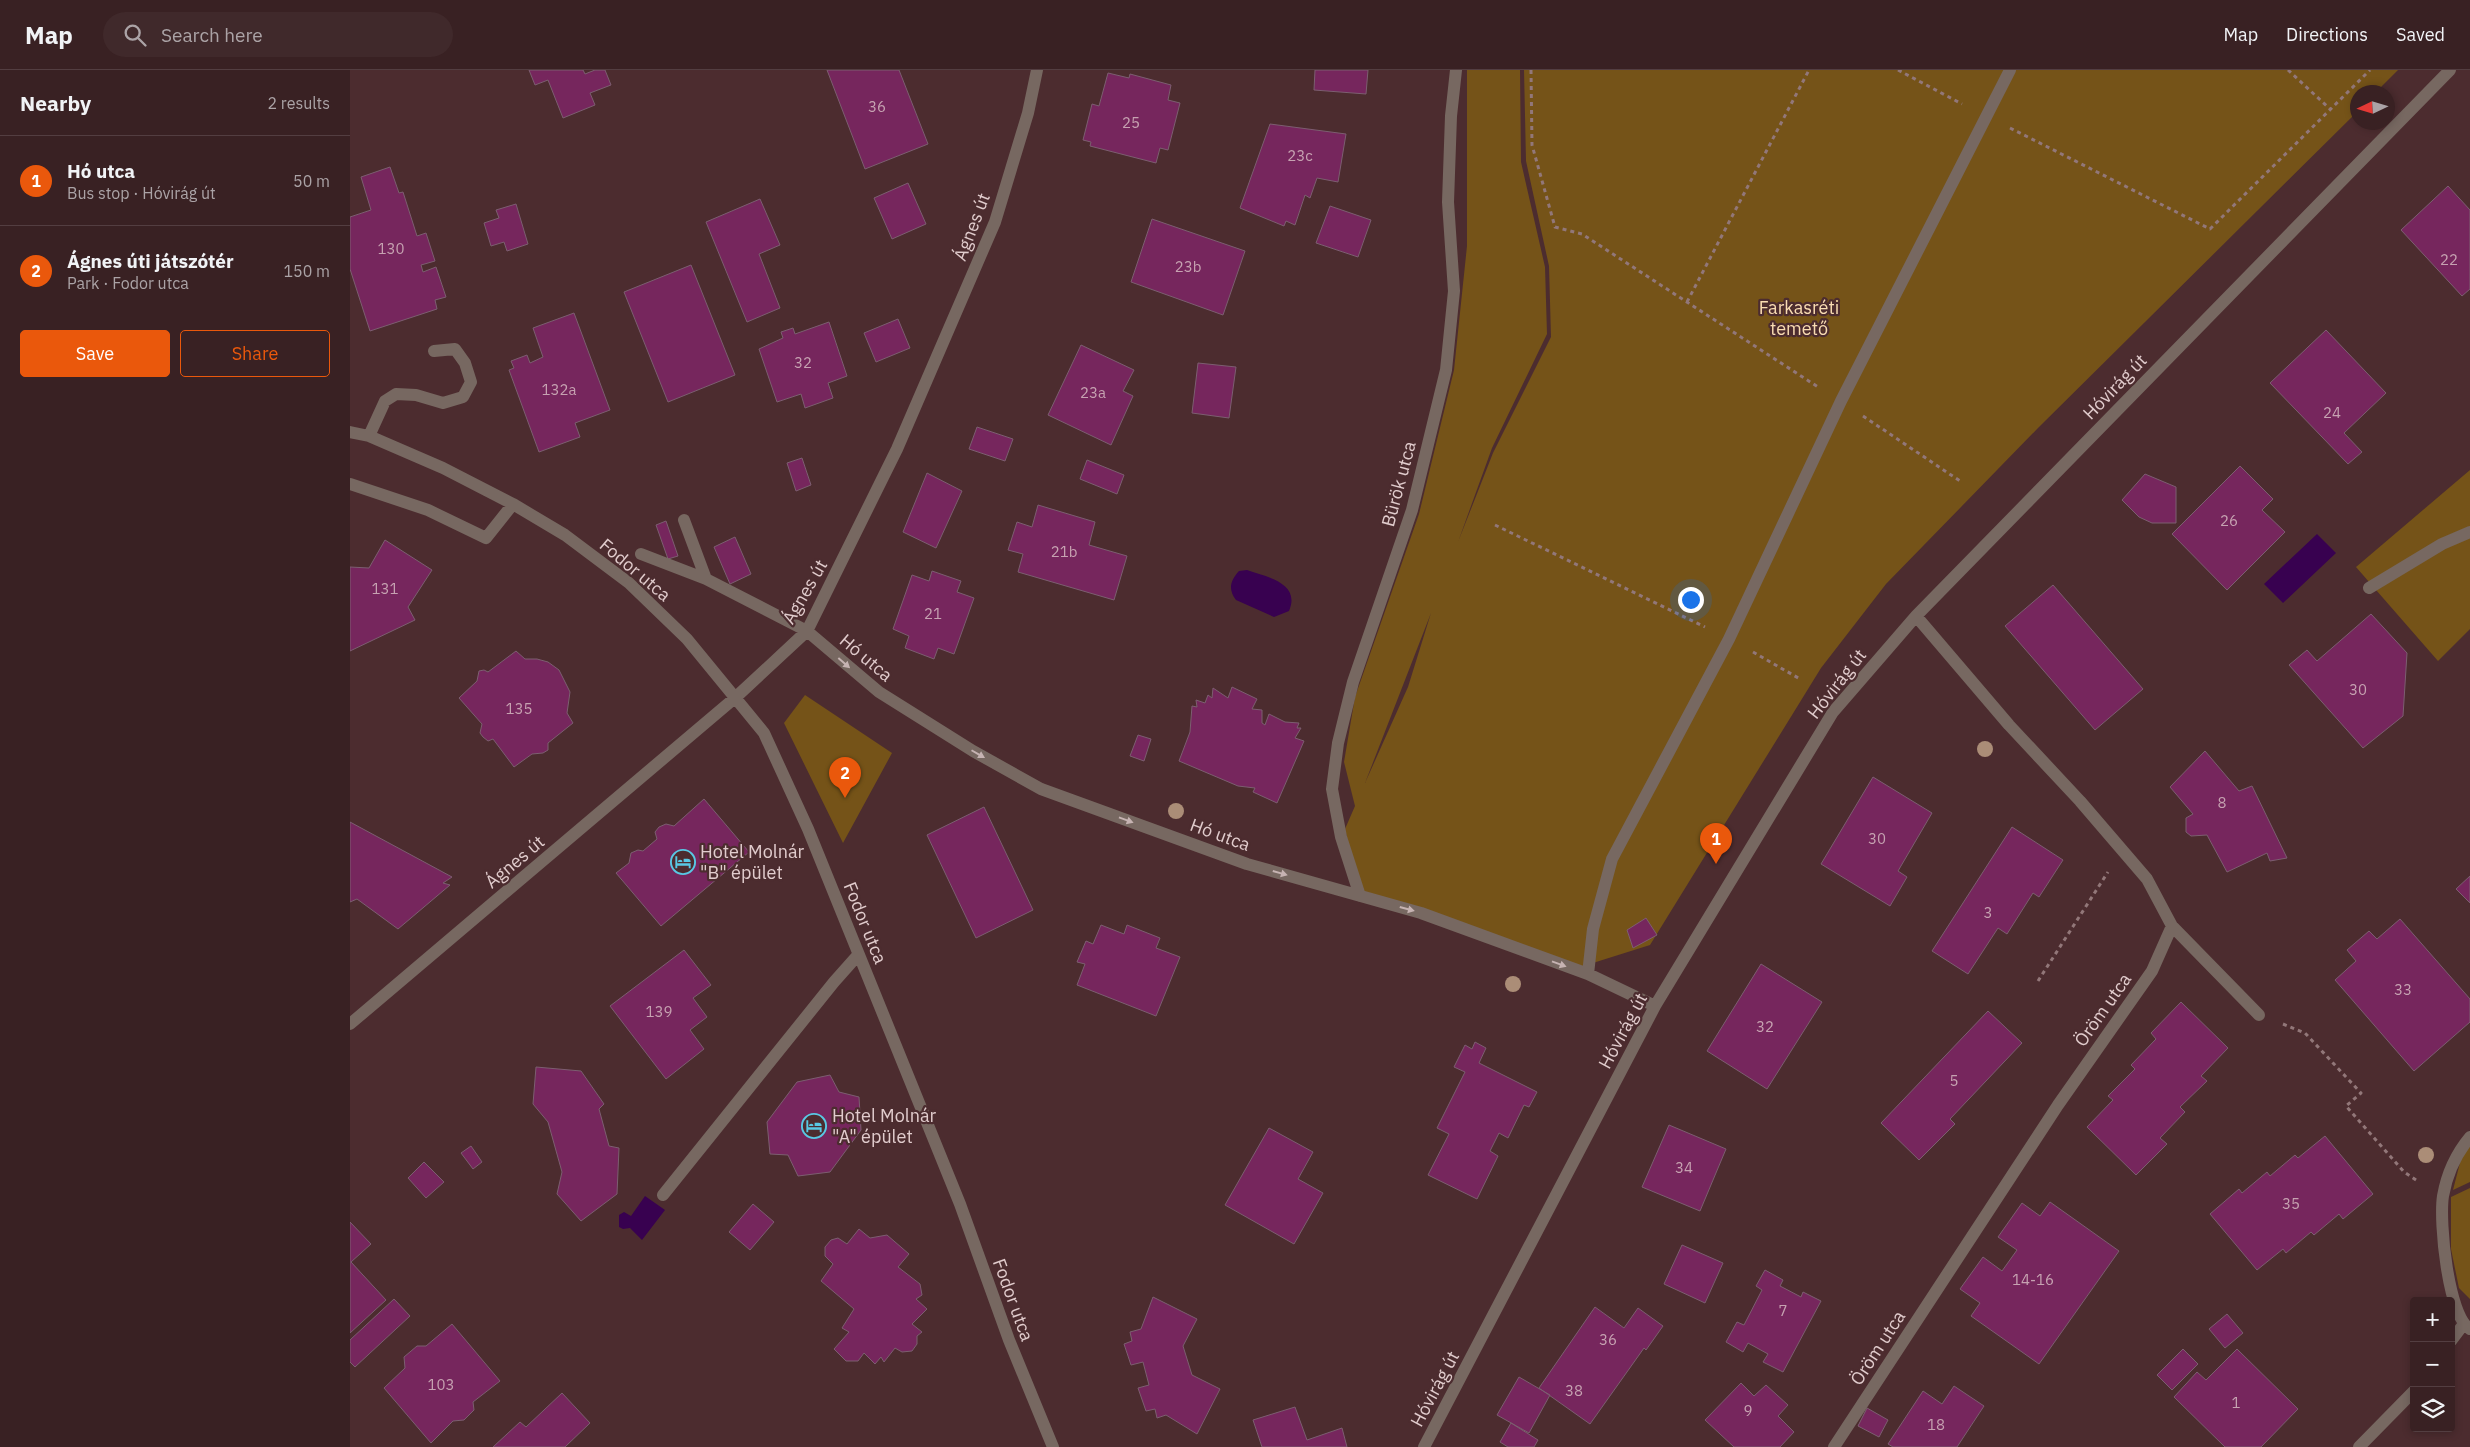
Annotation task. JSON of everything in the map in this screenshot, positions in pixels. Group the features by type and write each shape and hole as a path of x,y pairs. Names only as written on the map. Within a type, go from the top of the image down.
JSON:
{"street":[{"name":"Ágnes út","path":"350,1024 736,697 807,631 897,449 995,222 1028,113 1037,70"},
{"name":"Bürök utca","path":"1360,896 1341,837 1332,790 1338,743 1353,682 1412,510 1446,370 1454,291 1448,202 1451,116 1456,70"},
{"path":"1588,974 1593,928 1612,859 1729,639 1841,401 2010,70"},
{"name":"Hóvirág út","path":"1424,1447 1654,1006 1834,712 1916,616 2450,70"},
{"path":"368,436 385,401 396,394 416,395 443,402 463,397 470,382 465,363 456,350 434,351"},
{"name":"Fodor utca","path":"350,432 368,436 443,468 513,504 565,535 629,583 687,639 764,733 808,829 960,1204 1009,1340 1053,1447"},
{"path":"350,484 428,510 486,538 513,504"},
{"path":"684,520 706,579"},
{"path":"2369,588 2442,544 2470,532"},
{"name":"Hó utca","path":"641,554 706,579 807,631 879,692 973,751 1041,789 1247,864 1421,913 1588,974 1654,1006"},
{"path":"1916,616 2009,725 2123,850 2146,878 2172,926 2259,1015"},
{"name":"Öröm utca","path":"1834,1447 2058,1105 2152,971 2172,926"},
{"path":"663,1195 834,982 858,955"},
{"path":"2455,1338 2467,1327 2450,1291 2444,1249 2443,1196 2456,1154 2470,1137"},
{"path":"2359,1447 2410,1395"}],"path":[{"path":"1531,70 1532,145 1555,227 1582,234 1841,401 1960,481"},
{"path":"1687,302 1809,70"},
{"path":"1898,70 2210,229 2370,70"},
{"path":"2288,70 2330,109"},
{"path":"1494,525 1729,639 1800,679"},
{"path":"2038,981 2123,850"},
{"path":"2259,1015 2305,1033 2361,1093 2346,1106 2404,1172 2443,1196"}],"green space":[{"name":"Farkasréti temető","path":"1467,70 1520,70 1521,162 1545,267 1547,334 1492,448 1458,542 1493,453 1551,337 1549,266 1526,161 1524,70 2398,70 2383,85 2350,85 2350,119 2038,428 1886,584 1821,668 1650,945 1577,968 1359,891 1345,829 1355,806 1344,762 1355,697 1419,514 1454,370 1467,246","holes":["1431,613 1408,687 1365,783"]},
{"path":"2470,470 2470,629 2438,661 2356,567"},
{"path":"805,695 892,753 843,843 784,723"},
{"path":"2470,1145 2470,1182 2453,1190 2462,1155"},
{"path":"2470,1188 2470,1299 2459,1288 2451,1249 2451,1197"}],"shaded area":[{"path":"2317,534 2336,553 2283,603 2264,584"},
{"path":"1247,570 1272,579 1286,588 1290,594 1291,601 1289,611 1274,617 1236,600 1231,589 1232,582 1239,571"},
{"path":"645,1196 665,1210 642,1240 630,1228 623,1229 619,1227 619,1215 624,1212 631,1216"}],"building":[{"path":"529,70 583,70 585,74 595,70 605,70 611,85 590,93 595,105 563,118 548,80 535,85"},
{"path":"827,70 899,70 928,144 865,169"},
{"path":"1315,70 1368,70 1366,94 1314,90"},
{"path":"1108,73 1129,78 1130,74 1171,85 1168,100 1180,103 1168,150 1160,148 1156,163 1090,146 1091,142 1083,140 1092,104 1099,106"},
{"path":"1270,124 1346,134 1338,182 1317,178 1310,198 1305,195 1295,225 1286,221 1284,226 1240,208"},
{"path":"390,167 399,193 403,192 417,236 426,233 435,261 421,265 423,272 436,267 446,297 435,300 437,309 370,331 350,269 350,217 371,210 361,177"},
{"path":"908,183 926,224 892,239 874,198"},
{"path":"2448,186 2470,210 2470,289 2462,296 2401,230"},
{"path":"760,199 780,245 759,254 780,308 747,322 706,222"},
{"path":"516,204 528,244 507,251 504,242 491,246 484,223 499,218 496,210"},
{"path":"1330,206 1371,220 1358,257 1316,243"},
{"path":"1152,219 1245,251 1223,315 1131,282"},
{"path":"691,265 735,375 668,402 624,292"},
{"path":"574,313 610,410 575,423 580,437 539,452 509,370 514,368 511,361 527,355 530,363 543,357 533,328"},
{"path":"898,319 910,348 876,362 864,333"},
{"path":"829,322 847,376 828,383 833,398 805,408 801,394 777,402 759,349 783,338 781,332 793,328 795,334"},
{"path":"2326,330 2386,393 2344,433 2362,452 2348,464 2270,383"},
{"path":"1081,345 1134,370 1123,391 1133,396 1111,445 1048,415"},
{"path":"1198,363 1236,367 1229,418 1192,413"},
{"path":"977,427 1013,439 1005,461 969,449"},
{"path":"802,458 811,485 796,491 787,463"},
{"path":"1087,460 1124,475 1117,494 1080,479"},
{"path":"2240,466 2273,499 2262,510 2285,532 2227,590 2172,534"},
{"path":"927,473 962,491 936,548 903,532"},
{"path":"2145,474 2176,487 2176,523 2152,523 2139,517 2122,500"},
{"path":"1038,505 1095,522 1089,545 1127,556 1114,600 1018,572 1023,554 1008,550 1017,522 1032,527"},
{"path":"666,521 678,556 668,559 656,525"},
{"path":"735,537 751,574 730,584 714,547"},
{"path":"385,540 432,570 408,607 415,620 350,651 350,567 369,568"},
{"path":"932,571 961,581 957,592 974,598 954,654 938,648 934,659 905,648 909,636 893,629 912,575 929,581"},
{"path":"2053,585 2143,689 2095,730 2005,626"},
{"path":"2371,614 2407,653 2403,716 2363,748 2289,665 2307,650 2317,661"},
{"path":"516,651 525,659 537,659 548,662 559,670 570,692 567,713 573,723 548,743 548,750 543,753 532,754 514,767 493,739 488,741 483,737 480,733 482,724 459,698 477,681 479,671 484,670 488,672"},
{"path":"1232,687 1257,699 1252,709 1262,710 1262,723 1265,725 1269,714 1285,722 1299,723 1297,728 1301,728 1295,738 1304,741 1277,803 1253,792 1255,788 1238,786 1179,761 1190,732 1192,706 1197,707 1196,700 1205,703 1208,695 1212,698 1213,688 1228,698"},
{"path":"1138,735 1151,739 1144,761 1130,756"},
{"path":"2205,751 2239,791 2252,786 2287,858 2270,861 2267,853 2227,872 2207,835 2191,836 2186,832 2186,818 2193,814 2170,787"},
{"path":"1873,777 1932,813 1898,871 1907,877 1890,906 1821,864"},
{"name":"Hotel Molnár \"B\" épület","path":"704,799 749,852 661,926 616,873 629,863 631,853 638,850 643,851 657,839 655,832 659,827 666,824 674,826"},
{"path":"984,807 1033,910 976,938 927,835"},
{"path":"350,822 452,877 443,883 450,885 398,929 357,899 350,902"},
{"path":"2012,827 2063,860 2039,897 2033,893 2007,934 1998,928 1968,974 1932,951"},
{"path":"2470,876 2470,903 2456,889"},
{"path":"1646,918 1657,935 1633,948 1627,930"},
{"path":"2400,919 2470,999 2470,1022 2414,1071 2335,980 2356,961 2347,950 2369,931 2377,939"},
{"path":"1101,925 1124,934 1127,925 1160,938 1156,948 1180,957 1156,1016 1077,985 1085,964 1077,962 1086,941 1093,944"},
{"path":"684,950 711,985 693,998 707,1017 690,1030 704,1049 666,1079 610,1006"},
{"path":"1761,964 1822,1002 1767,1089 1707,1051"},
{"path":"2181,1002 2228,1048 2201,1076 2207,1081 2180,1107 2185,1112 2160,1138 2167,1144 2136,1175 2087,1127 2113,1100 2108,1096 2135,1069 2131,1065 2156,1039 2151,1033"},
{"path":"1988,1011 2022,1043 1950,1119 1955,1124 1919,1160 1881,1123"},
{"path":"1475,1042 1486,1048 1479,1063 1537,1092 1529,1107 1524,1105 1508,1138 1499,1133 1490,1151 1498,1156 1477,1199 1428,1175 1449,1134 1437,1128 1465,1072 1454,1067 1465,1045 1472,1049"},
{"path":"536,1067 581,1071 604,1104 599,1109 609,1146 619,1148 617,1194 581,1221 557,1194 562,1172 548,1122 533,1104"},
{"name":"Hotel Molnár \"A\" épület","path":"830,1075 839,1092 859,1097 861,1130 830,1172 798,1176 788,1155 770,1154 767,1122 797,1082"},
{"path":"1669,1125 1726,1149 1700,1211 1642,1187"},
{"path":"1269,1128 1313,1152 1298,1179 1323,1193 1294,1244 1225,1205"},
{"path":"2325,1136 2373,1194 2343,1219 2339,1214 2314,1235 2311,1232 2286,1253 2283,1249 2257,1270 2210,1214 2239,1189 2242,1193 2267,1172 2270,1176 2295,1155 2298,1158"},
{"path":"471,1146 482,1162 473,1169 461,1153"},
{"path":"424,1162 444,1182 426,1198 408,1178"},
{"path":"2050,1202 2119,1251 2039,1364 1971,1316 1980,1303 1960,1289 1983,1257 2002,1271 2017,1250 1998,1237 2022,1203 2040,1216"},
{"path":"753,1204 774,1222 750,1250 729,1232"},
{"path":"350,1222 371,1244 351,1262 386,1300 350,1333"},
{"path":"859,1229 870,1238 887,1235 909,1254 898,1267 920,1284 922,1295 916,1299 927,1309 912,1324 922,1332 917,1336 917,1344 912,1351 902,1352 895,1348 884,1362 881,1357 875,1364 864,1353 858,1361 846,1361 834,1349 849,1332 842,1328 854,1309 821,1281 833,1264 825,1256 825,1247 831,1240 838,1238 847,1244"},
{"path":"1682,1245 1723,1263 1705,1303 1664,1284"},
{"path":"1765,1270 1783,1280 1780,1286 1801,1297 1803,1292 1821,1301 1783,1372 1763,1362 1768,1354 1748,1343 1743,1352 1726,1342 1737,1322 1744,1325 1762,1290 1756,1286"},
{"path":"1153,1297 1197,1319 1183,1346 1192,1375 1220,1389 1197,1434 1166,1415 1157,1418 1155,1409 1146,1411 1138,1388 1149,1385 1143,1362 1131,1365 1124,1344 1132,1341 1130,1332 1141,1329"},
{"path":"394,1299 410,1316 355,1367 350,1362 350,1340"},
{"path":"1595,1307 1624,1328 1638,1308 1663,1326 1646,1350 1644,1348 1590,1424 1539,1388"},
{"path":"2227,1314 2243,1333 2225,1348 2209,1329"},
{"path":"452,1324 500,1381 473,1402 474,1410 464,1420 453,1421 431,1443 384,1388 405,1368 404,1357 417,1346 426,1346"},
{"path":"2183,1349 2198,1364 2172,1390 2157,1375"},
{"path":"2237,1349 2298,1409 2261,1447 2225,1447 2174,1397 2197,1372 2206,1380"},
{"path":"1519,1377 1550,1395 1529,1433 1497,1415"},
{"path":"1741,1383 1754,1396 1766,1385 1788,1405 1778,1416 1794,1432 1780,1447 1734,1447 1705,1420"},
{"path":"1954,1386 1984,1406 1957,1447 1893,1447 1888,1444 1923,1391 1942,1404"},
{"path":"562,1393 590,1423 565,1447 493,1447 520,1422 526,1427"},
{"path":"1295,1407 1307,1440 1342,1428 1347,1447 1262,1447 1253,1420"},
{"path":"1867,1408 1888,1420 1879,1437 1858,1426"},
{"path":"1511,1423 1538,1440 1534,1447 1508,1447 1500,1442"}],"place":[{"name":"Ágnes úti játszótér","path":"845,798"},
{"name":"Hotel Molnár \"B\" épület","path":"683,862"},
{"name":"Hó utca","path":"1716,864"},
{"name":"Hotel Molnár \"A\" épület","path":"814,1126"}]}
